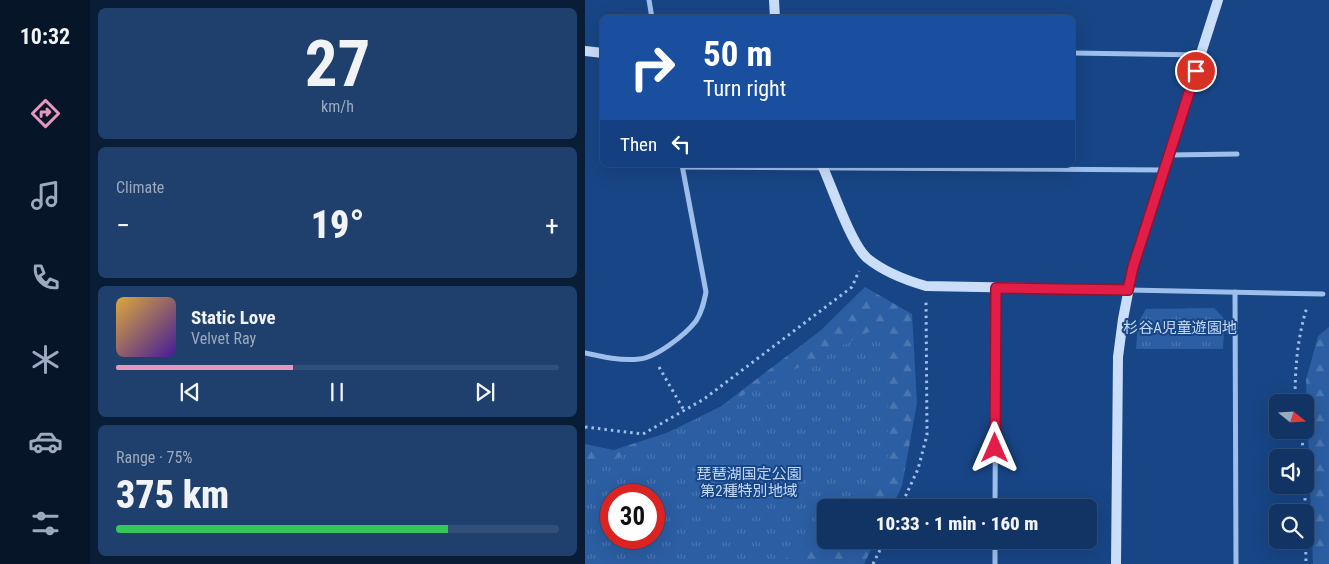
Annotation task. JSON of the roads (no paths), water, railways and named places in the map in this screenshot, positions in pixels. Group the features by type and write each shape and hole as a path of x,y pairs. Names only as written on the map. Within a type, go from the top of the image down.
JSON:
{"street":[{"path":"649,0 652,15"},
{"path":"774,0 775,15"},
{"path":"1116,564 1118,357 1128,290 1219,0"},
{"path":"585,51 600,53"},
{"path":"1075,53 1201,55"},
{"path":"1169,155 1237,154"},
{"path":"585,353 627,360 653,356 687,331 697,320 704,306 706,292 682,167"},
{"path":"823,167 857,244 866,257 898,277 926,286 1323,294"},
{"path":"908,167 1165,170"},
{"path":"995,499 996,288"},
{"path":"1235,292 1236,564"},
{"path":"995,549 995,564"}],"park label":[{"name":"杉谷A児童遊園地","path":"1180,328"},
{"name":"琵琶湖国定公園 第2種特別地域","path":"749,482"}]}
